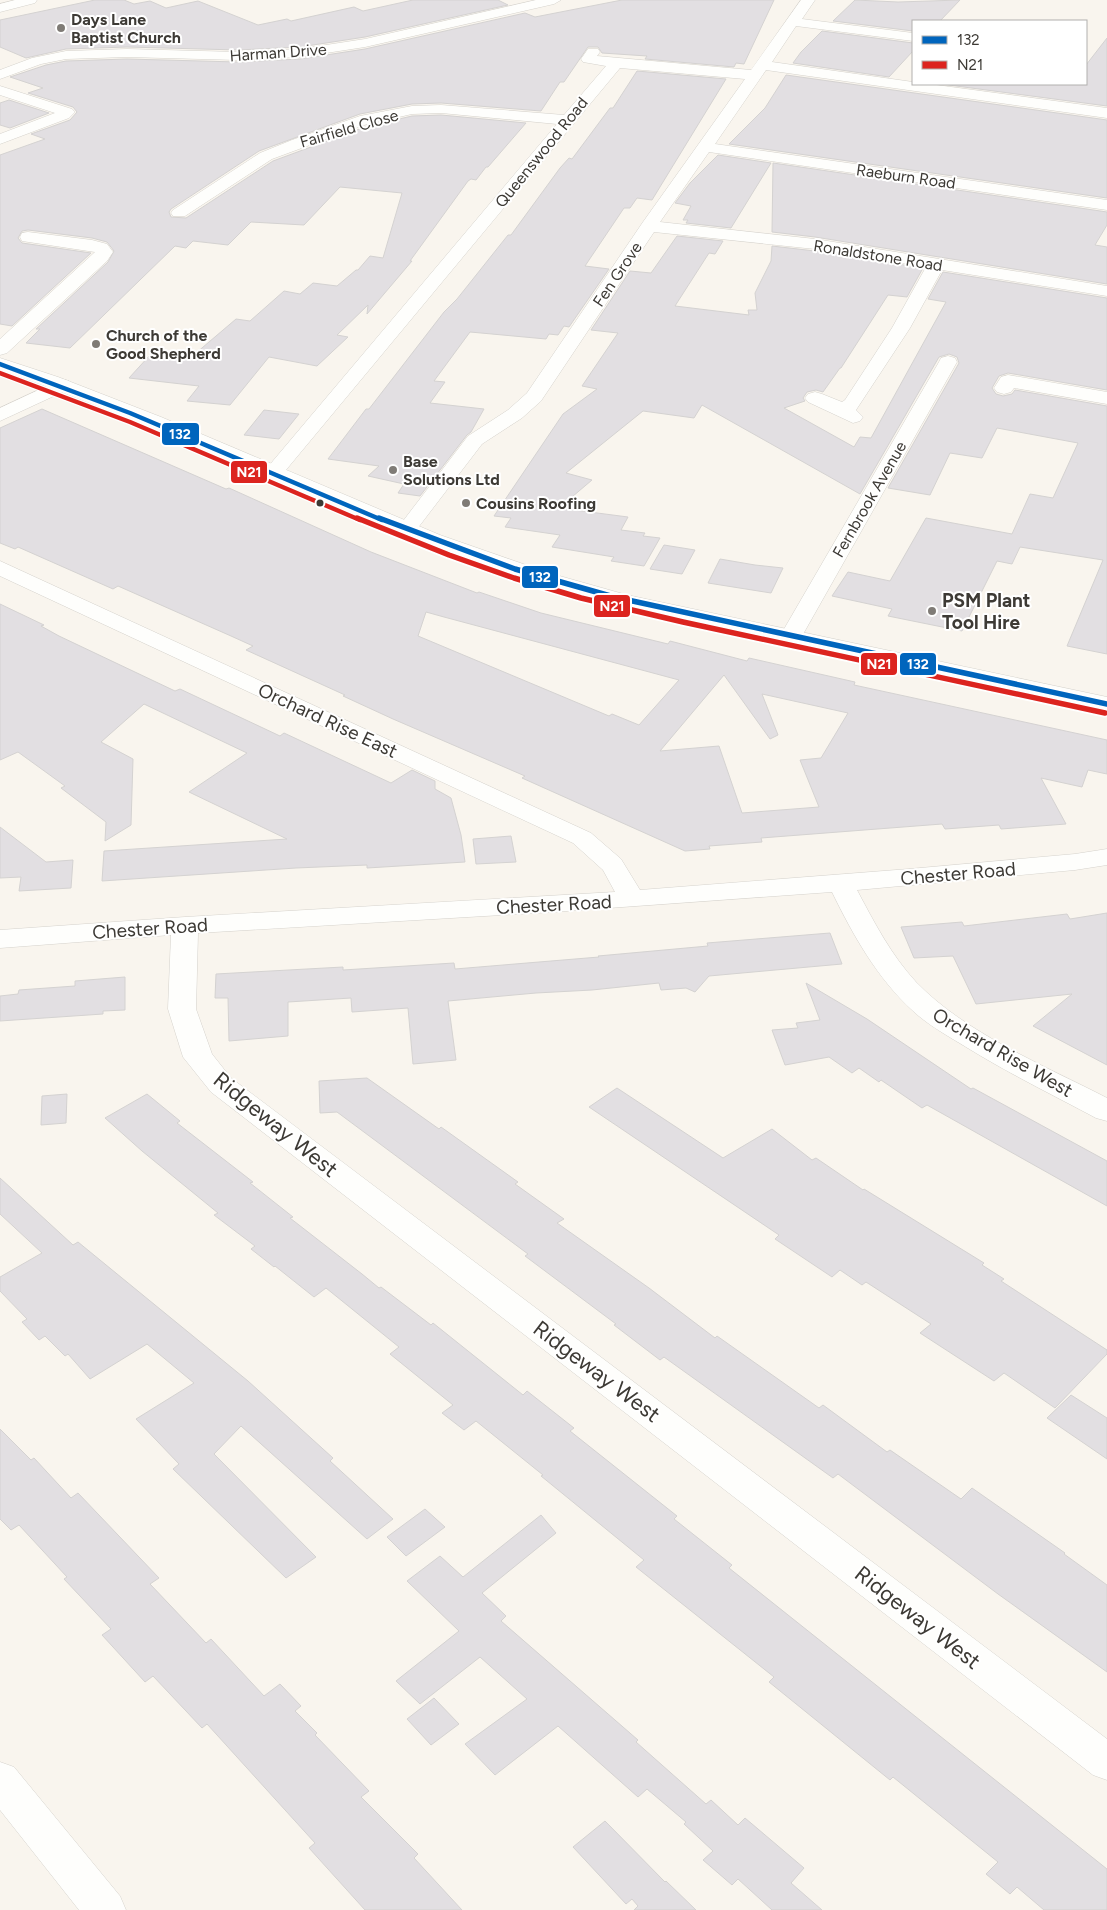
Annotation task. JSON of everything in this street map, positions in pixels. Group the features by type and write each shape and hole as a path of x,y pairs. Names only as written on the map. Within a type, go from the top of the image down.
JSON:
{"main road":[{"path":"0,8 30,0"},
{"name":"Harman Drive","path":"0,75 38,61 66,55 127,53 238,56 310,52 365,43 554,0"},
{"name":"Fen Grove","path":"407,529 475,440 515,414 530,401 649,226 808,0"},
{"path":"794,22 912,37"},
{"path":"593,52 588,60 759,70 1107,112"},
{"name":"Queenswood Road","path":"274,472 616,63"},
{"path":"0,90 67,112 64,115 0,140"},
{"name":"Fairfield Close","path":"179,212 266,156 321,135 384,116 412,110 441,109 568,120"},
{"name":"Raeburn Road","path":"704,147 1107,205"},
{"name":"Ronaldstone Road","path":"649,226 815,244 1107,291"},
{"path":"0,349 101,257 104,252 101,248 92,245 28,237"},
{"path":"816,398 848,414 852,404 901,328 936,264"},
{"name":"Fernbrook Avenue","path":"791,636 948,362"},
{"path":"0,364 62,385 407,529 479,556 587,591 1107,704"},
{"path":"1004,388 1008,381 1107,398"},
{"path":"0,415 62,385"},
{"name":"Orchard Rise East","path":"0,568 582,838 606,855 622,876 631,900"},
{"name":"Chester Road","path":"0,939 185,925 631,900 841,884 1107,857"},
{"name":"Orchard Rise West","path":"841,884 865,932 889,968 918,1001 942,1019 988,1048 1107,1111"},
{"path":"0,923 32,936"},
{"name":"Ridgeway West","path":"185,925 182,1009 198,1056 221,1085 1107,1762"},
{"path":"0,1780 104,1910"}],"building":[{"path":"95,0 124,0 134,4 150,1 166,8 198,1 258,25 287,19 291,21 354,7 363,11 413,0 498,0 508,5 365,37 300,47 238,50 127,47 66,49 26,58 0,47 0,20"},
{"path":"622,0 774,0 744,64 736,63 734,67 645,59 647,56 602,53 598,47 588,47 564,82 560,82 541,111 441,103 412,104 360,114 259,151 171,209 169,212 171,217 186,218 273,161 365,127 412,116 441,115 526,123 476,180 471,179 468,181 410,261 412,261 367,314 368,305 337,335 348,337 317,366 269,357 230,405 187,401 199,386 129,378 150,355 189,359 236,319 250,321 284,291 300,294 313,283 337,286 358,270 370,256 383,258 402,193 340,187 304,225 251,222 228,245 193,241 186,248 175,246 70,348 26,343 40,329 36,329 108,262 114,251 107,242 92,238 28,230 22,231 18,238 22,243 91,253 12,326 0,324 0,155 45,139 31,134 70,120 77,112 73,107 28,93 43,88 10,77 46,65 66,61 127,59 238,62 300,59 365,49 525,13 535,17"},
{"path":"855,0 898,2 960,0 941,20 912,20 912,31 833,21"},
{"path":"822,31 912,43 912,52 889,77 793,63"},
{"path":"1107,38 1107,106 949,85 1087,85 1087,64"},
{"path":"637,71 726,79 652,200 637,198 630,208 624,208 585,266 609,269 569,327 564,326 558,335 549,334 546,339 470,332 434,381 445,382 430,403 484,409 471,432 420,496 398,493 404,484 368,476 379,466 328,459 444,312 457,299 508,235 511,235 560,168 569,158 572,159 610,108 613,108"},
{"path":"786,75 1107,120 1107,198 729,144 765,108"},
{"path":"9,100 49,113 10,128 0,125 0,103"},
{"path":"718,155 771,163 731,228 686,223 688,220 683,220 691,206 675,203 690,183"},
{"path":"773,163 1107,212 1107,225 1095,245 1107,247 1107,284 815,237 772,232"},
{"path":"677,236 723,241 715,254 709,253 675,306 749,315 748,310 757,310 755,293 771,261 772,246 923,268 907,297 888,295 841,368 823,392 816,390 807,392 803,398 805,401 784,408 854,447 860,437 871,438 946,302 928,299 943,272 1107,298 1107,390 1008,373 999,376 992,388 996,394 1003,396 1012,394 1015,390 1107,406 1107,654 1067,646 1103,560 1020,547 1012,564 997,561 962,631 888,616 892,609 832,596 848,572 890,581 926,518 1012,534 1030,494 1053,498 1078,443 997,428 982,458 950,453 930,495 888,488 959,363 957,357 949,354 939,357 860,494 702,405 694,418 643,411 566,473 592,480 559,508 628,517 621,530 645,533 643,536 660,538 644,566 611,561 614,557 552,547 560,535 505,527 511,518 494,516 563,414 597,389 582,386 618,333 591,330 630,271 651,273"},
{"path":"42,409 226,489 229,488 371,552 477,593 479,592 541,613 668,644 670,641 747,661 749,658 855,682 854,685 1107,740 1107,774 1088,770 1082,787 1041,778 1066,824 1001,829 999,825 945,829 942,824 761,838 762,842 709,846 710,849 685,851 522,778 525,776 343,696 345,695 246,650 253,646 231,636 118,586 113,589 18,547 15,549 0,543 0,428","holes":["426,612 444,617 679,680 639,725 612,714 609,716 418,636","724,675 770,739 778,735 762,694 848,713 821,758 800,760 819,807 742,813 719,746 660,751"]},
{"path":"264,410 299,414 279,439 244,435"},
{"path":"664,545 695,550 682,574 650,569"},
{"path":"720,559 783,568 771,593 708,583"},
{"path":"0,604 44,625 41,626 59,636 175,691 180,689 280,736 284,733 391,783 412,770 435,781 435,789 451,798 461,835 465,862 367,868 367,865 296,868 102,881 104,851 287,839 189,792 247,753 144,704 101,742 133,759 131,825 105,841 106,822 61,788 65,786 18,752 0,760"},
{"path":"0,827 46,862 73,860 71,888 19,891 21,877 0,878"},
{"path":"511,836 516,862 476,864 473,839"},
{"path":"1107,913 1107,1065 1033,1026 1072,994 976,1004 953,956 914,958 901,927 962,922 964,926 1067,914 1070,919"},
{"path":"830,933 842,964 709,976 695,992 686,988 661,990 659,983 448,1001 456,1060 413,1064 408,1008 352,1012 351,998 288,1002 288,1036 229,1041 228,998 215,998 216,974 343,967 343,970 454,963 455,969 599,957 708,946 707,943"},
{"path":"125,977 125,1010 103,1011 103,1014 0,1021 0,996 18,994 19,990 75,986 75,981"},
{"path":"806,983 867,1019 971,1089 973,1088 1107,1161 1107,1206 927,1105 922,1108 881,1080 879,1082 859,1068 852,1073 829,1057 785,1065 772,1030 798,1028 796,1023 820,1020"},
{"path":"367,1078 439,1129 441,1127 518,1182 515,1184 564,1219 557,1223 649,1288 715,1338 717,1336 819,1408 823,1405 887,1452 890,1450 961,1499 972,1488 1107,1585 1107,1672 998,1594 838,1474 833,1478 664,1357 660,1360 614,1325 616,1324 525,1256 528,1254 337,1112 320,1113 319,1081"},
{"path":"617,1088 723,1158 772,1129 812,1160 816,1158 863,1190 984,1263 982,1265 1004,1279 1001,1281 1107,1350 1107,1354 1055,1408 1004,1373 994,1381 920,1333 931,1324 866,1282 862,1285 840,1270 832,1277 775,1239 779,1235 589,1107"},
{"path":"67,1094 66,1123 41,1125 42,1096"},
{"path":"147,1094 180,1121 177,1123 253,1182 250,1183 293,1217 290,1218 379,1288 381,1287 431,1325 433,1323 523,1395 527,1391 574,1428 570,1431 677,1516 674,1519 732,1565 729,1568 1107,1869 1107,1910 1044,1910 1017,1887 1010,1894 986,1874 998,1862 893,1777 890,1780 769,1682 774,1677 636,1567 644,1560 476,1421 464,1430 442,1413 453,1405 390,1354 399,1347 326,1288 314,1297 274,1267 251,1249 255,1246 214,1215 218,1213 105,1118"},
{"path":"0,1178 73,1245 78,1242 248,1381 333,1458 330,1461 393,1519 367,1539 241,1426 214,1454 316,1557 286,1578 173,1469 179,1464 136,1419 194,1383 147,1344 90,1379 68,1354 65,1356 45,1336 39,1340 22,1322 27,1319 0,1291 0,1277 42,1253 0,1214"},
{"path":"1071,1395 1107,1418 1107,1459 1047,1418"},
{"path":"0,1429 31,1460 34,1458 71,1498 78,1493 159,1578 150,1584 206,1643 211,1639 264,1696 280,1684 301,1706 295,1711 317,1733 315,1735 369,1791 361,1797 418,1854 414,1858 462,1910 365,1910 309,1848 315,1843 207,1724 202,1728 153,1676 145,1682 102,1635 111,1629 64,1579 67,1577 19,1525 11,1530 0,1519"},
{"path":"425,1509 445,1527 406,1556 387,1537"},
{"path":"541,1515 556,1533 482,1593 506,1616 501,1621 638,1740 636,1742 706,1804 711,1800 738,1825 745,1818 804,1868 791,1883 822,1910 772,1910 738,1879 732,1885 703,1860 713,1851 684,1824 686,1822 647,1789 638,1797 558,1726 495,1775 465,1744 527,1699 480,1657 420,1704 396,1681 459,1631 407,1581 440,1556 463,1577"},
{"path":"434,1698 459,1724 431,1745 407,1719"},
{"path":"605,1821 665,1882 696,1910 634,1910 638,1906 632,1899 626,1904 573,1847"}],"transit line":[{"name":"132","path":"0,364 130,413 385,521 515,569 581,589 681,613 1107,704"},
{"name":"N21","path":"0,373 130,422 384,530 514,578 615,607 1105,713"}],"place":[{"name":"Days Lane Baptist Church","path":"61,28"},
{"name":"Church of the Good Shepherd","path":"96,344"},
{"name":"Base Solutions Ltd","path":"393,470"},
{"name":"Cousins Roofing","path":"466,503"},
{"name":"PSM Plant Tool Hire","path":"932,611"}]}
